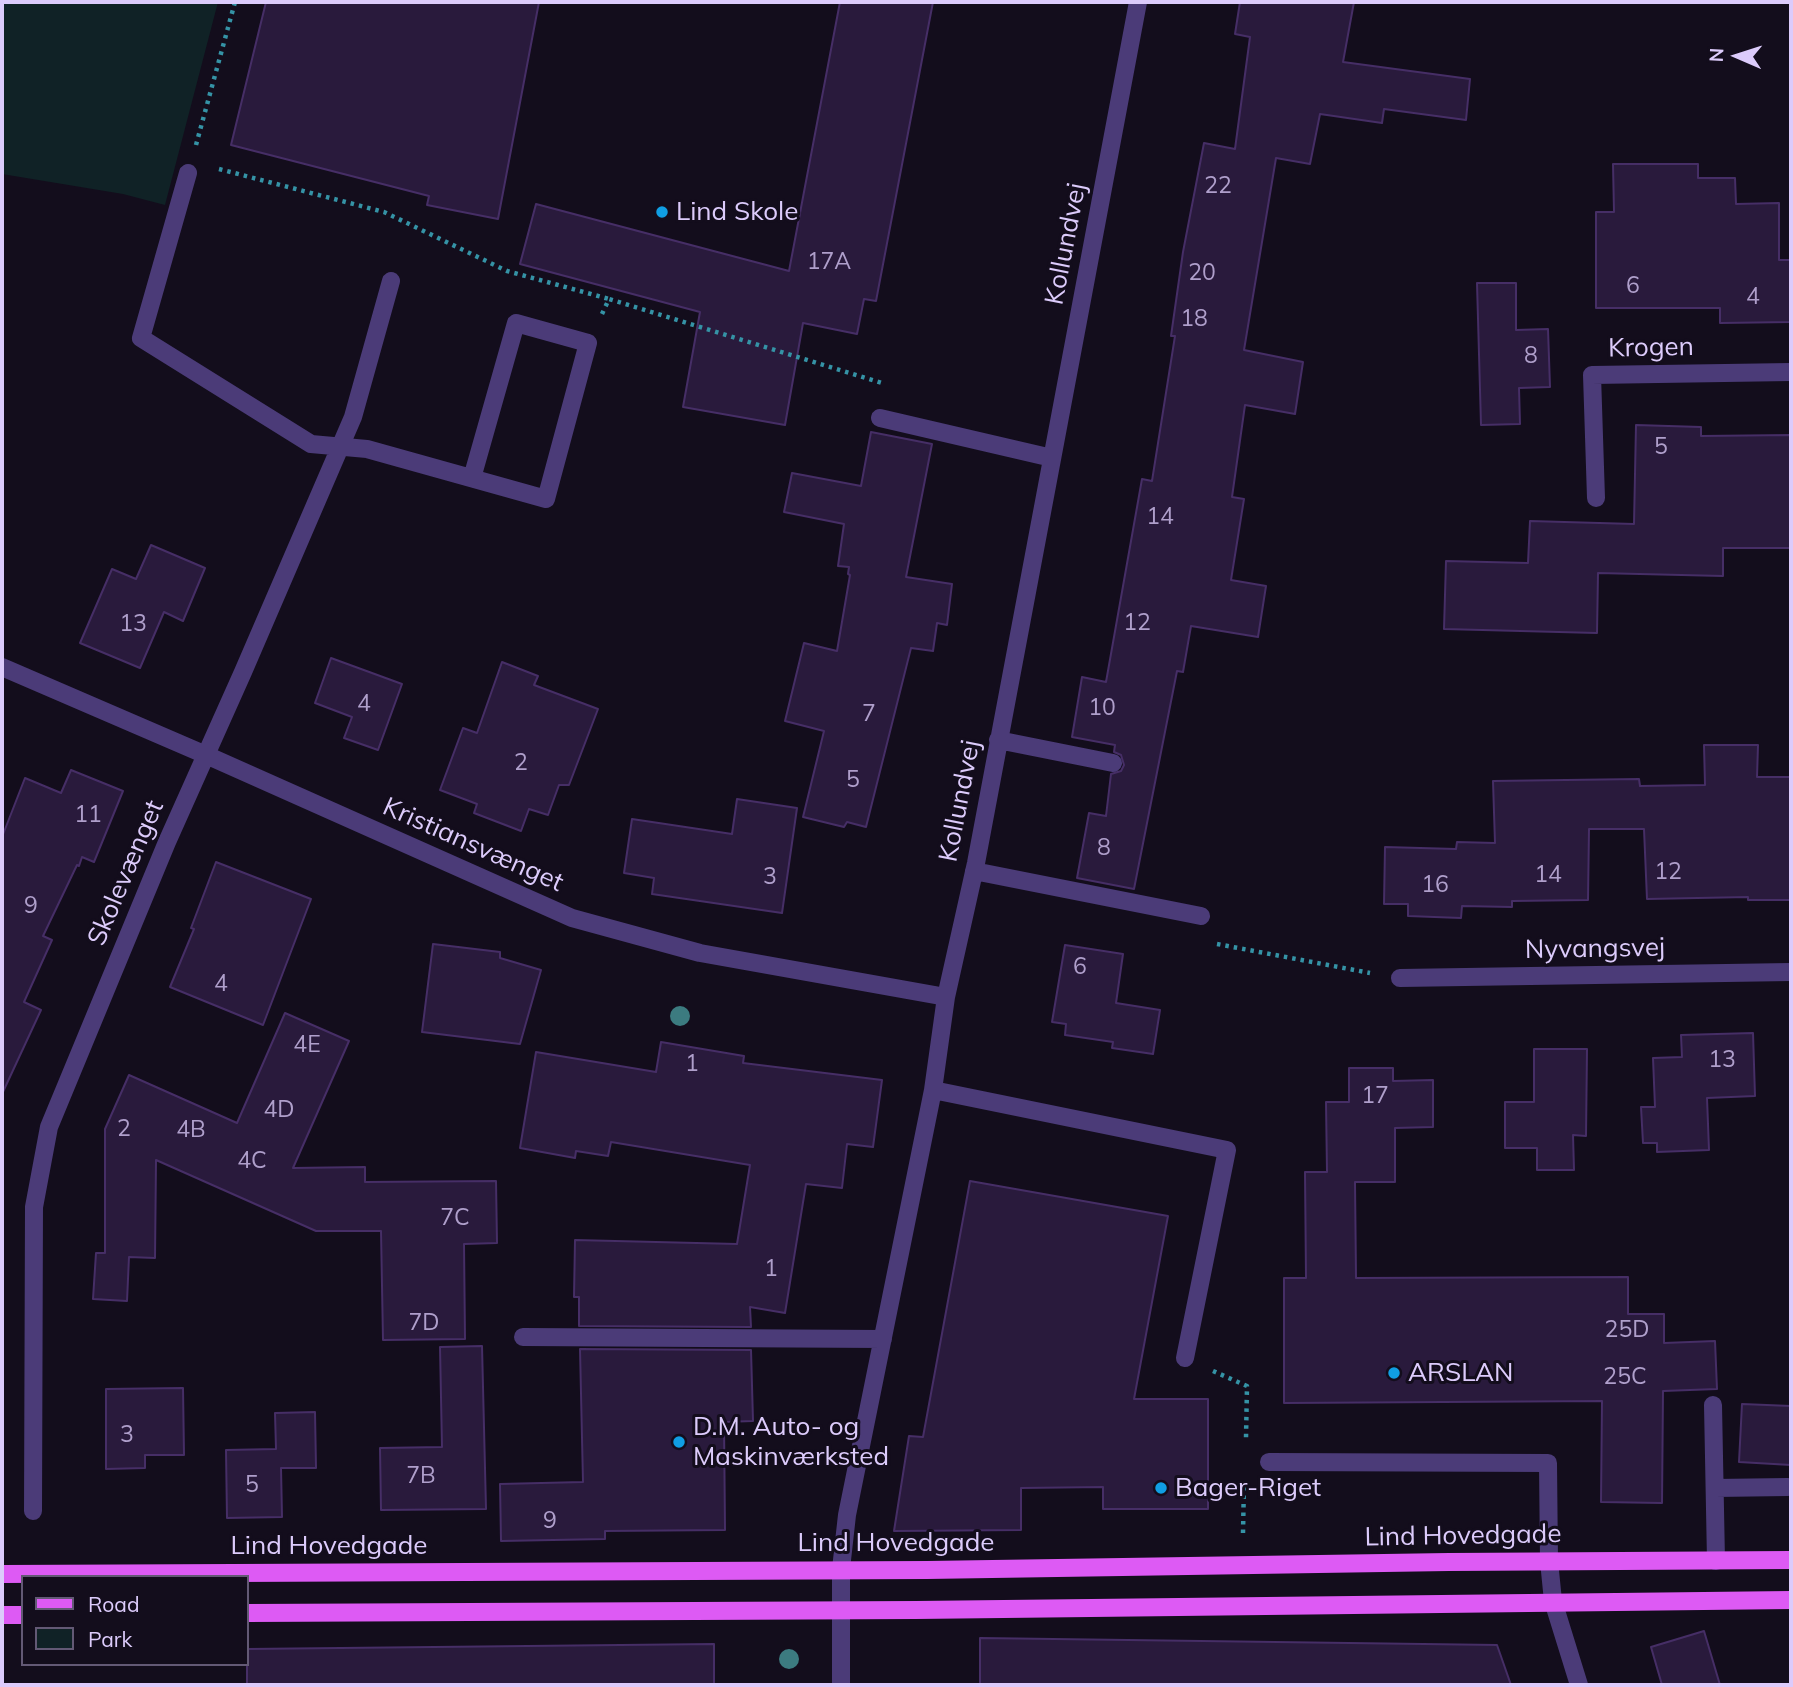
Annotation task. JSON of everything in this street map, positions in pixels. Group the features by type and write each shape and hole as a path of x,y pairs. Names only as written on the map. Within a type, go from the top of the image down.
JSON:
{"main road":[{"name":"Lind Hovedgade","path":"2,1574 1791,1560"},
{"path":"248,1613 1791,1600"},
{"path":"2,1615 21,1615"}],"street":[{"name":"Kollundvej","path":"841,1685 841,1569 847,1516 933,1090 946,996 974,871 1138,2"},
{"path":"190,167 141,338 311,444 367,449 546,499 588,343 516,323 472,478"},
{"name":"Skolevænget","path":"33,1511 34,1207 49,1127 162,855 353,417 391,281"},
{"name":"Krogen","path":"1596,498 1592,375 1791,372"},
{"path":"880,418 1052,458"},
{"name":"Kristiansvænget","path":"2,667 572,918 700,953 946,996"},
{"path":"998,740 1113,763"},
{"path":"974,871 1201,916"},
{"name":"Nyvangsvej","path":"1400,978 1791,972"},
{"path":"933,1090 1227,1150 1185,1358"},
{"path":"523,1337 883,1339"},
{"path":"1713,1405 1716,1561"},
{"path":"1269,1462 1548,1463 1549,1561 1553,1601 1579,1685"},
{"path":"1715,1488 1788,1487"}],"path":[{"path":"235,2 190,167 384,212 507,271 609,299 887,385"},
{"path":"588,343 609,299"},
{"path":"1185,1358 1247,1386 1245,1448"},
{"path":"1242,1565 1245,1474"}],"green space":[{"path":"2,2 218,2 165,205 123,194 2,174"}],"building":[{"path":"266,2 539,2 498,219 427,205 429,196 231,145"},
{"path":"840,2 933,2 876,301 864,299 857,334 803,323 785,425 683,407 700,312 520,264 536,204 789,271"},
{"path":"1240,2 1354,2 1343,62 1470,79 1466,120 1384,109 1382,123 1320,114 1310,164 1276,158 1244,350 1303,362 1295,414 1245,405 1232,497 1244,499 1231,580 1266,586 1258,637 1191,626 1183,672 1177,671 1134,889 1077,878 1089,813 1106,816 1111,774 1121,771 1124,765 1121,755 1114,752 1115,745 1072,737 1082,677 1106,682 1142,479 1152,481 1175,336 1171,336 1183,252 1204,143 1235,149 1250,37 1235,34"},
{"path":"1613,164 1698,164 1698,178 1735,178 1736,204 1779,203 1779,260 1791,260 1791,322 1720,323 1720,308 1596,308 1596,212 1614,212"},
{"path":"1477,283 1516,283 1516,330 1548,329 1550,387 1519,388 1520,424 1481,425"},
{"path":"1636,425 1701,427 1701,436 1791,435 1791,548 1723,548 1723,576 1598,573 1597,633 1444,629 1446,561 1528,563 1530,521 1634,524"},
{"path":"871,432 932,444 906,577 952,584 947,625 937,623 933,651 911,648 866,827 847,822 844,827 803,817 824,731 785,721 804,643 837,651 850,575 849,567 838,566 844,524 784,512 792,473 861,486"},
{"path":"151,545 205,568 183,621 164,612 140,668 80,643 112,569 136,579"},
{"path":"331,658 402,684 378,750 344,738 352,717 315,703"},
{"path":"502,662 538,676 534,685 598,709 569,785 559,785 548,815 529,809 521,831 474,813 477,804 440,790 463,728 477,733"},
{"path":"1704,745 1758,745 1757,777 1791,777 1791,900 1748,900 1748,897 1647,899 1644,829 1589,829 1588,900 1512,901 1512,907 1462,906 1461,918 1408,916 1408,904 1384,904 1385,847 1456,849 1457,842 1495,843 1493,781 1639,779 1640,786 1705,785"},
{"path":"71,770 123,791 94,862 82,857 43,936 52,940 24,1002 41,1010 2,1094 2,837 25,778 61,793"},
{"path":"737,799 797,808 782,913 652,894 654,878 624,873 632,819 732,834"},
{"path":"216,862 311,899 263,1025 170,987 194,929 191,928"},
{"path":"433,944 500,952 500,958 541,970 520,1044 422,1032"},
{"path":"1065,945 1123,954 1116,1003 1160,1010 1153,1054 1112,1048 1113,1042 1065,1035 1066,1024 1052,1022"},
{"path":"285,1013 349,1041 293,1168 365,1167 365,1182 496,1181 497,1243 464,1244 465,1339 383,1340 381,1231 316,1231 156,1160 155,1258 129,1257 127,1301 93,1299 96,1253 105,1253 105,1129 129,1075 237,1123"},
{"path":"1753,1033 1755,1096 1707,1098 1709,1150 1657,1152 1657,1143 1643,1143 1641,1107 1655,1107 1653,1058 1682,1057 1681,1035"},
{"path":"661,1042 744,1056 743,1063 882,1080 873,1147 847,1144 842,1188 806,1184 785,1313 750,1307 751,1327 579,1326 579,1297 574,1297 575,1240 737,1244 750,1165 611,1142 608,1156 576,1151 575,1158 520,1148 536,1052 656,1072"},
{"path":"1534,1049 1587,1049 1586,1136 1573,1135 1574,1170 1537,1170 1537,1148 1505,1148 1505,1102 1534,1102"},
{"path":"1349,1068 1393,1068 1393,1081 1433,1080 1433,1127 1395,1128 1395,1182 1355,1182 1356,1278 1628,1277 1628,1314 1664,1314 1664,1343 1715,1341 1717,1389 1663,1391 1662,1503 1601,1502 1602,1401 1284,1403 1284,1278 1306,1278 1305,1172 1327,1172 1326,1102 1349,1102"},
{"path":"970,1181 1168,1216 1134,1399 1208,1399 1208,1509 1103,1509 1103,1487 1021,1488 1021,1530 894,1531 909,1436 923,1437"},
{"path":"482,1346 486,1509 381,1510 380,1448 442,1447 440,1347"},
{"path":"580,1349 751,1350 753,1421 724,1422 725,1530 605,1531 605,1539 501,1541 500,1484 583,1482"},
{"path":"183,1388 184,1455 145,1455 145,1468 106,1469 106,1389"},
{"path":"1742,1404 1791,1406 1791,1465 1739,1462"},
{"path":"315,1412 316,1468 281,1468 282,1517 227,1518 226,1450 276,1449 275,1413"},
{"path":"1704,1631 1720,1685 1662,1685 1651,1647"},
{"path":"980,1638 1497,1645 1511,1685 980,1685"},
{"path":"714,1644 714,1685 247,1685 248,1649"}],"place":[{"name":"Lind Skole","path":"662,212"},
{"name":"ARSLAN","path":"1394,1373"},
{"name":"D.M. Auto- og Maskinværksted","path":"679,1442"},
{"name":"Bager-Riget","path":"1161,1488"}]}
